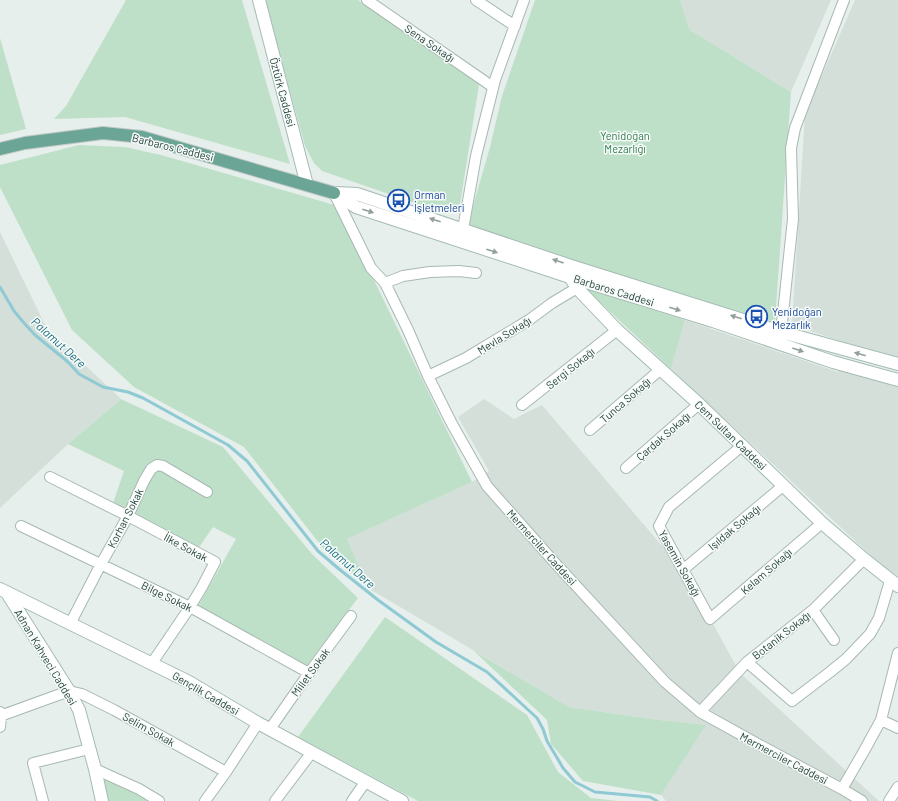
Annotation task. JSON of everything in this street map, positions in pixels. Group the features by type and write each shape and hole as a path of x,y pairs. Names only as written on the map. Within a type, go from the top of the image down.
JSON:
{"main road":[{"name":"Öztürk Caddesi","path":"259,0 307,185"},
{"name":"Barbaros Caddesi","path":"3,149 25,143 103,133 142,137 334,193 357,194 460,234 713,321 833,362 898,380"},
{"name":"Barbaros Caddesi","path":"572,272 898,364"},
{"name":"Cem Sultan Caddesi","path":"572,272 577,288 618,330 700,404 822,523 894,584"},
{"name":"Gençlik Caddesi","path":"3,591 189,682 258,723 402,801"},
{"name":"Adnan Kahveci Caddesi","path":"3,591 69,691 79,710 102,801"}],"street":[{"name":"Sena Sokağı","path":"367,0 493,87"},
{"path":"476,0 515,26"},
{"path":"460,234 476,156 493,87 524,0"},
{"path":"781,332 793,219 791,148 795,128 844,0"},
{"name":"Mermerciler Caddesi","path":"334,193 371,268 385,284 452,424 487,486 664,682 700,712 862,801"},
{"path":"385,284 403,276 430,272 459,271 476,273"},
{"name":"Mevla Sokağı","path":"428,376 466,358 529,320 552,303 577,288"},
{"name":"Sergi Sokağı","path":"522,405 618,330"},
{"name":"Tunca Sokağı","path":"590,430 661,369"},
{"name":"Çardak Sokağı","path":"626,468 700,404"},
{"name":"Yasemin Sokağı","path":"710,619 684,569 659,526 669,507 743,446"},
{"name":"Korhan Sokak","path":"70,624 128,516 144,481 152,469 157,465 163,466 207,492"},
{"name":"İlke Sokak","path":"50,477 215,562 190,607 152,663"},
{"name":"Işıldak Sokağı","path":"684,569 784,486"},
{"name":"Kelam Sokağı","path":"710,619 822,523"},
{"name":"Bilge Sokak","path":"21,526 190,607 308,673"},
{"name":"Botanik Sokağı","path":"700,712 747,662 813,610 864,559"},
{"path":"747,662 792,701 841,663 870,634 894,584"},
{"path":"813,610 834,640"},
{"name":"Millet Sokak","path":"270,729 308,673 351,616"},
{"path":"842,789 881,720 898,653"},
{"path":"0,727 0,715 69,691"},
{"name":"Selim Sokak","path":"69,691 82,694 108,707 226,772"},
{"path":"881,720 898,728"},
{"path":"205,801 258,723"},
{"path":"42,801 34,763 89,749"},
{"path":"275,801 312,752"},
{"path":"94,769 139,789 159,801"},
{"path":"352,801 366,781"},
{"path":"889,801 898,787"}],"shaded area":[{"path":"680,0 831,0 791,92 690,30"},
{"path":"855,0 898,0 898,360 792,325 805,114"},
{"path":"0,232 47,329 121,399 68,444 0,508"},
{"path":"685,320 838,372 839,370 898,384 898,576 880,564 671,369"},
{"path":"484,399 514,419 542,405 685,573 740,673 879,801 666,801 661,795 705,725 569,707 368,588 347,539 472,482 489,471 458,417"}],"green space":[{"path":"126,0 242,0 290,164 125,117 54,119 66,106"},
{"path":"265,0 358,0 472,78 479,85 460,204 453,213 444,213 322,171 314,163 305,146"},
{"name":"Yenidoğan Mezarlığı","path":"535,0 680,0 690,30 791,92 775,322 709,304 467,227 490,147 502,96"},
{"path":"0,38 26,129 0,135"},
{"path":"79,145 125,147 161,155 338,206 472,482 347,539 368,588 323,548 244,447 134,387 72,330 0,187 0,165"},
{"path":"586,289 685,320 671,369"},
{"path":"121,399 223,447 312,554 358,598 305,668 197,608 236,539 213,527 198,549 112,506 124,471 68,444"},
{"path":"385,617 527,715 558,772 591,798 618,801 418,801 298,737"},
{"path":"474,651 569,707 651,719 706,725 661,795 583,781 551,744 547,720"},
{"path":"102,777 150,801 106,801"}],"waterway":[{"name":"Palamut Dere","path":"0,287 14,311 24,323 35,335 68,362 79,374 103,387 128,392 143,398 228,445 247,461 318,551 378,600 436,642 487,672 537,718 547,741 563,768 575,782 595,792 650,797 657,801"}],"place":[{"name":"Orman İşletmeleri","path":"398,200"},
{"name":"Yenidoğan Mezarlık","path":"756,317"}]}
